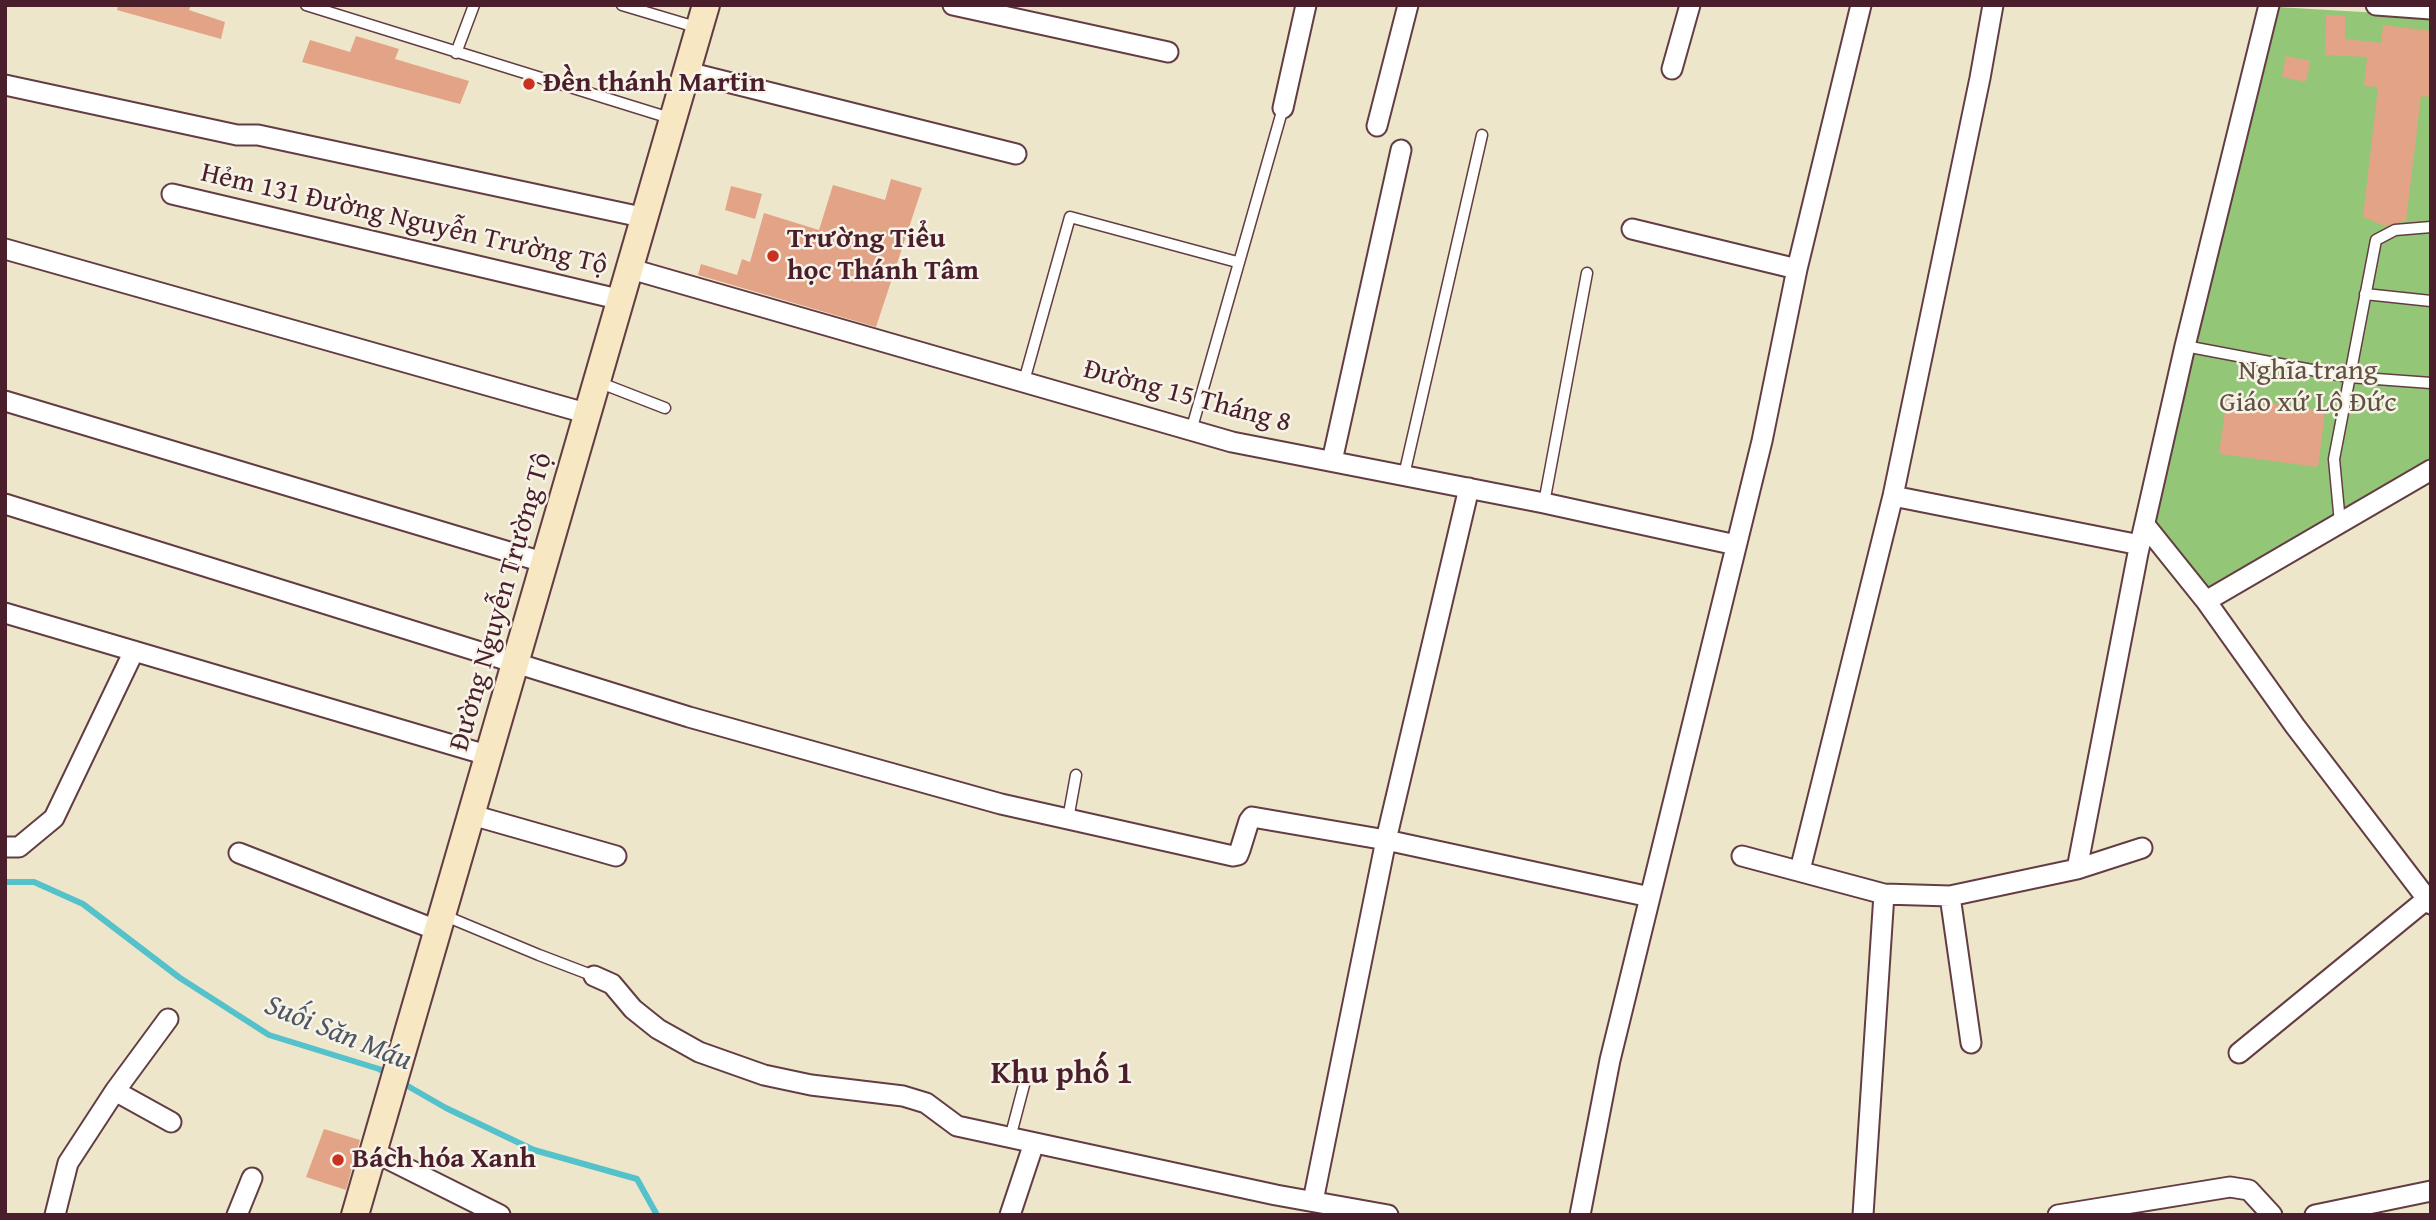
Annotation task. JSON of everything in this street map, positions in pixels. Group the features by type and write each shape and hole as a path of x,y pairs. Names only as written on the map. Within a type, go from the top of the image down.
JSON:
{"main road":[{"name":"Đường Nguyễn Trường Tộ","path":"355,1215 703,17"}],"street":[{"path":"953,5 1168,52"},
{"path":"1283,108 1307,5"},
{"path":"1377,126 1408,5"},
{"path":"1672,69 1690,5"},
{"path":"1580,1215 1611,1060 1762,441 1797,270 1861,5"},
{"path":"1800,870 1893,496 1993,5"},
{"path":"2077,869 2140,545 2185,346 2269,5"},
{"path":"2376,5 2429,8"},
{"path":"687,72 1016,154"},
{"path":"5,85 237,135 271,138 646,218"},
{"path":"1332,461 1401,150"},
{"name":"Hẻm 131 Đường Nguyễn Trường Tộ","path":"172,194 622,300"},
{"path":"1632,229 1797,270"},
{"path":"5,249 589,414"},
{"name":"Đường 15 Tháng 8","path":"631,269 1232,442 1544,503 1736,545"},
{"path":"5,401 546,563"},
{"path":"2206,601 2431,470"},
{"path":"1314,1201 1386,840 1469,488"},
{"path":"1893,496 2140,545"},
{"path":"5,504 702,721 1001,804 1233,856 1238,855 1252,817 1386,840 1650,897"},
{"path":"2145,524 2206,601 2295,726 2429,901 2239,1053"},
{"path":"5,613 490,756"},
{"path":"5,847 19,846 54,818 134,651"},
{"path":"472,815 616,856"},
{"path":"1742,856 1884,894 1950,896 2077,869 2141,848"},
{"path":"239,853 441,923"},
{"path":"1863,1215 1884,894"},
{"path":"1950,896 1971,1043"},
{"path":"594,975 612,984 633,1009 658,1030 730,1065 811,1085 902,1096 926,1103 957,1126 1126,1165 1388,1215"},
{"path":"55,1215 68,1163 167,1019"},
{"path":"115,1091 172,1122"},
{"path":"1010,1215 1034,1143"},
{"path":"374,1152 500,1215"},
{"path":"237,1215 252,1178"},
{"path":"2058,1215 2230,1188 2249,1190 2273,1215"},
{"path":"2315,1215 2431,1191"}],"lane":[{"path":"306,5 674,119"},
{"path":"456,53 474,5"},
{"path":"622,5 703,17"},
{"path":"1191,431 1283,108"},
{"path":"1404,475 1482,135"},
{"path":"1024,381 1070,217 1237,262"},
{"path":"2340,523 2334,459 2376,240 2395,230 2431,227"},
{"path":"1544,503 1587,273"},
{"path":"2365,294 2431,301"},
{"path":"2185,346 2349,377 2431,383"},
{"path":"597,382 665,408"},
{"path":"1068,819 1076,775"},
{"path":"441,923 594,975"},
{"path":"1010,1138 1025,1081"}],"green space":[{"name":"Nghĩa trang Giáo xứ Lộ Đức","path":"2277,7 2431,16 2431,461 2208,592 2153,522 2193,342"}],"building":[{"path":"118,5 191,5 189,10 225,22 221,39 117,10"},
{"path":"2326,15 2345,16 2345,39 2381,43 2383,25 2431,31 2431,97 2421,96 2406,221 2385,226 2363,217 2378,87 2364,86 2367,57 2325,55"},
{"path":"356,36 399,49 395,59 469,81 460,104 302,62 310,40 350,52"},
{"path":"2286,56 2310,61 2306,82 2282,77"},
{"path":"891,179 922,188 876,327 698,275 701,264 737,275 742,259 750,262 764,213 819,230 833,185 885,200"},
{"path":"731,186 762,194 755,219 725,210"},
{"path":"2227,397 2325,411 2318,467 2219,454"},
{"name":"Bách hóa Xanh","path":"324,1129 360,1140 346,1190 306,1177"}],"waterway":[{"name":"Suối Săn Máu","path":"5,882 34,882 83,904 180,978 269,1035 379,1069 390,1075"},
{"name":"Suối Săn Máu","path":"399,1081 446,1108 534,1150 637,1179 657,1215"}],"place":[{"name":"Đền thánh Martin","path":"529,84"},
{"name":"Trường Tiểu học Thánh Tâm","path":"773,256"},
{"name":"Bách hóa Xanh","path":"338,1160"}],"district":[{"name":"Khu phố 1","path":"1062,1075"}]}
